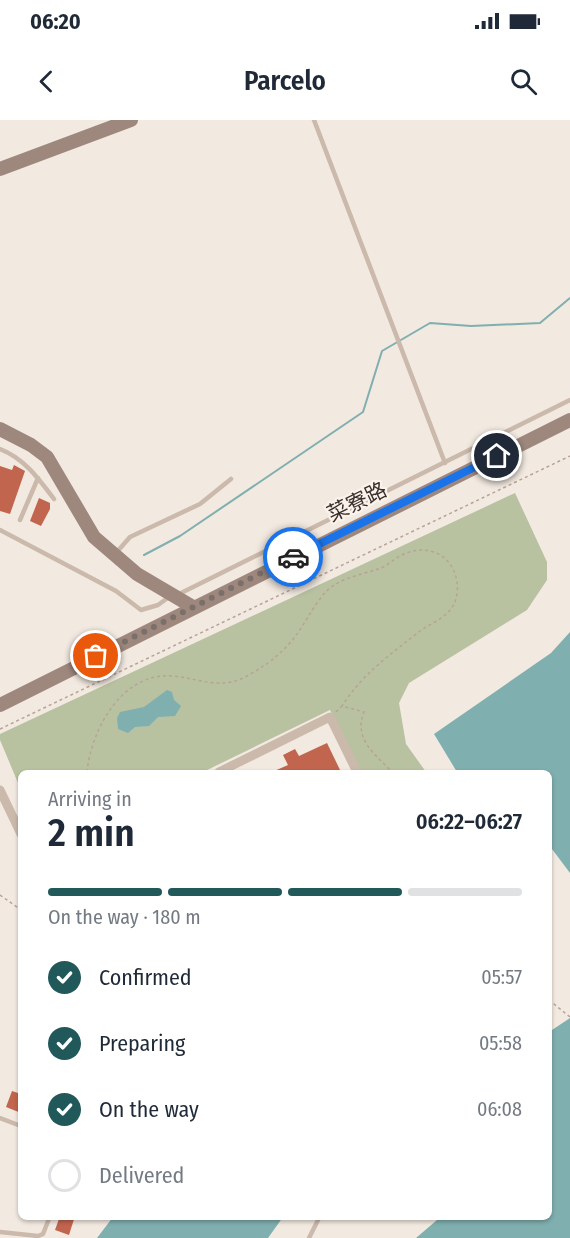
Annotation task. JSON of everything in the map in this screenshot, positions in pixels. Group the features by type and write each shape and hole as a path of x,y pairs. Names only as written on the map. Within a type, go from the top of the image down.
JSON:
{"street":[{"path":"0,169 131,120"},
{"name":"菜寮路","path":"0,705 570,420"},
{"path":"0,429 31,445 47,457 94,537 114,555 193,607"},
{"path":"223,770 330,717 356,770"},
{"path":"0,790 18,828"}],"lane":[{"path":"314,120 445,463"},
{"path":"0,530 116,591 141,610 158,605 170,594 445,463 570,400"},
{"path":"0,450 14,454 38,478 54,499"},
{"path":"20,520 38,478"},
{"path":"114,555 130,537 200,504 231,479"},
{"path":"0,1118 18,1125"},
{"path":"0,1232 38,1236 43,1234 48,1220"},
{"path":"309,1238 318,1220"}],"path":[{"path":"0,729 570,456"},
{"path":"87,770 96,735 117,699 126,691 154,677 172,676 211,684 230,683 246,676 285,649 319,601 336,584 387,566 407,553 426,549 435,552 450,565 455,575 457,594 450,611 372,669 330,717"},
{"path":"342,706 364,712 360,733 363,741 390,770"},
{"path":"0,895 18,908"},
{"path":"552,1002 570,1017"}],"green space":[{"path":"515,493 547,562 547,580 527,610 409,683 399,703 406,744 425,770 360,770 330,710 207,770 18,770 18,783 0,740 0,734"}],"water":[{"path":"570,632 570,873 552,849 552,770 456,770 434,734 551,653"},
{"path":"167,690 172,692 174,700 181,706 175,716 158,717 149,726 135,727 128,733 118,729 117,718 120,712 144,707"},
{"path":"570,1018 570,1238 416,1238 437,1220 552,1220 552,1030"},
{"path":"111,1220 281,1220 268,1238 97,1238"}],"building":[{"path":"14,465 25,471 10,514 0,511 0,466 12,470"},
{"path":"39,498 50,503 50,509 41,526 30,521"},
{"path":"327,743 340,770 277,770 288,765 283,755 295,749 299,756"},
{"path":"12,1091 18,1093 18,1112 6,1107"},
{"path":"59,1220 74,1220 69,1235 55,1230"}],"waterway":[{"path":"144,555 180,536 363,412 382,351 430,323 471,326 540,323 570,298"}],"way so far":[{"path":"96,656 293,557"}],"route":[{"path":"293,557 497,456"}]}
